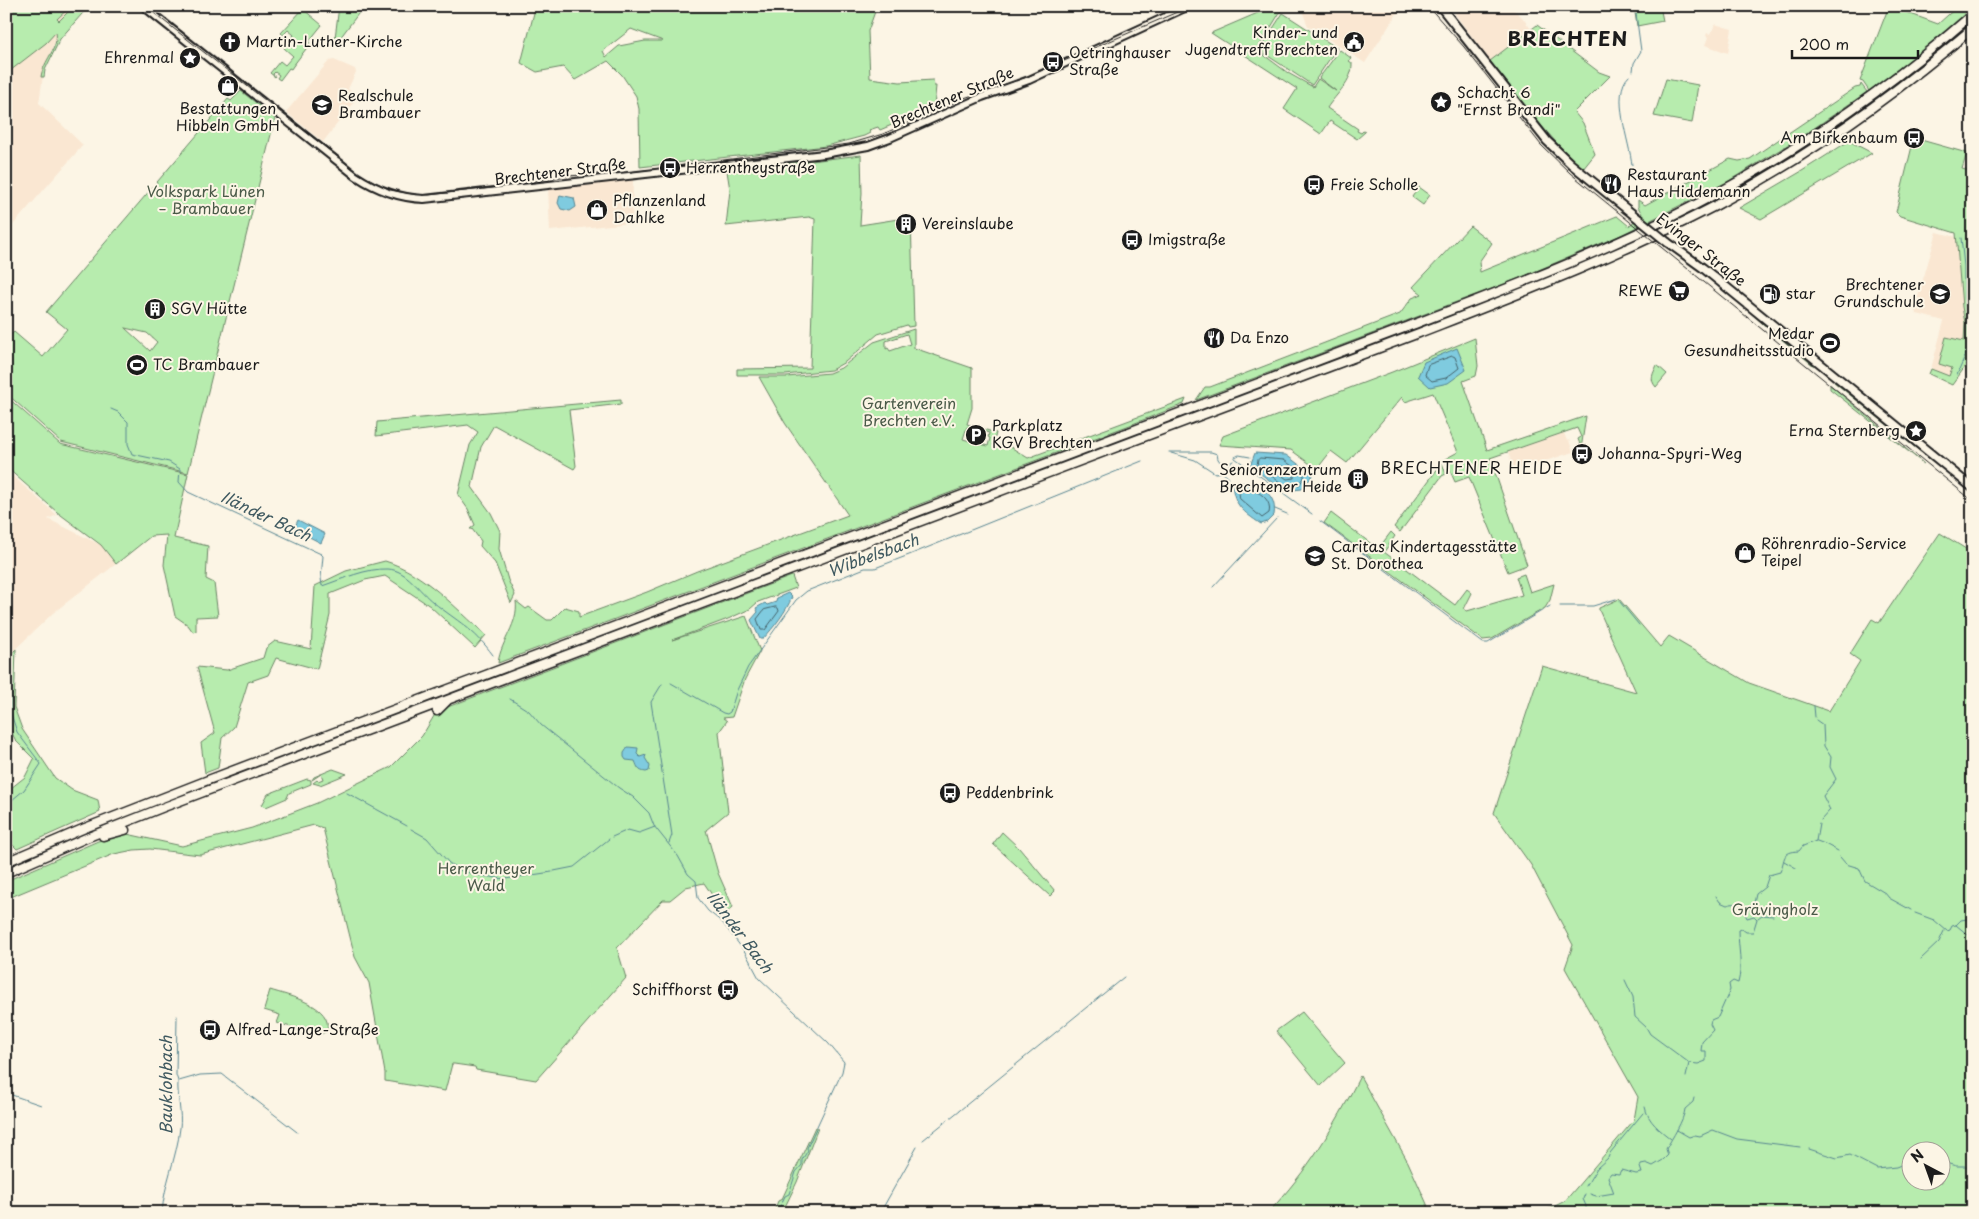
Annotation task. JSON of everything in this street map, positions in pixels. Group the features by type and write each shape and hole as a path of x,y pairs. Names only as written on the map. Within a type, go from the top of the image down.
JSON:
{"highway":[{"path":"6,862 85,828 199,783 1419,322 1592,254 1700,202 1802,143 1883,88 1973,14"},
{"path":"6,873 86,838 450,698 1410,336 1590,265 1716,205 1796,159 1874,107 1973,28"},
{"path":"437,711 450,698"},
{"path":"86,838 102,837 125,830"}],"main road":[{"name":"Brechtener Straße","path":"143,6 356,176 396,196 416,199 446,198 851,150 868,146 988,95 1029,80 1188,6"},
{"name":"Evinger Straße","path":"1440,6 1554,148 1571,164 1667,242 1703,268 1973,488"}],"shaded area":[{"path":"6,6 85,6 58,34 44,69 39,103 83,145 6,233"},
{"path":"1300,6 1402,6 1365,63 1308,26"},
{"path":"1459,6 1510,6 1531,29 1490,61 1455,14"},
{"path":"1715,24 1732,29 1728,53 1705,45 1708,37 1706,36 1707,33 1711,34"},
{"name":"Realschule Brambauer","path":"334,60 355,69 356,72 348,89 358,97 323,142 286,112 329,61"},
{"path":"633,180 632,223 550,231 548,188"},
{"name":"Brechtener Grundschule","path":"1937,232 1956,237 1965,323 1964,341 1949,376 1931,369 1944,321 1917,314 1914,310"},
{"path":"1564,433 1567,441 1569,440 1573,452 1518,470 1513,467 1508,452"},
{"path":"6,470 57,515 48,519 101,545 116,564 53,613 6,658"}],"green space":[{"path":"10,6 71,6 57,19 59,21 74,6 89,6 60,39 45,70 44,77 41,77 55,44 56,32 46,43 6,74 6,10"},
{"path":"339,6 364,6 334,46"},
{"path":"533,6 877,6 868,31 870,78 900,82 933,80 934,86 936,86 934,107 880,130 878,127 869,130 870,133 864,136 826,146 640,167 639,109 636,96 622,75 608,61 575,80 563,67 537,72 521,63 535,9","holes":["631,29 663,41 645,41 619,46 606,57 603,51"]},
{"path":"1274,6 1283,6 1257,50 1288,73 1313,87 1318,79 1336,91 1319,78 1340,50 1351,58 1349,61 1352,63 1350,76 1327,108 1358,129 1357,131 1365,132 1357,139 1330,121 1321,134 1284,109 1297,89 1211,33"},
{"path":"1634,6 1660,6 1663,21 1637,26"},
{"path":"1889,6 1938,24 1958,6 1973,7 1918,54 1869,91 1863,82 1860,81"},
{"path":"303,9 322,25 291,69 289,68 280,80 277,78 279,75 275,72 273,74 275,77 270,73 280,61 285,65 293,56 284,48 294,35 288,30 283,35 281,33"},
{"path":"1283,13 1337,48 1312,85 1259,50"},
{"path":"1537,25 1599,72 1610,76 1574,112 1583,123 1595,154 1583,169 1546,131 1490,61"},
{"path":"1666,79 1698,85 1692,123 1654,116"},
{"path":"1861,84 1867,92 1804,135 1727,182 1621,235 1515,280 1196,400 1205,387 1210,387 1400,314 1412,298 1422,294 1413,287 1470,226 1492,243 1479,262 1480,272 1617,216 1629,226 1642,214 1638,207 1638,200 1645,205 1730,159 1739,161 1750,159 1855,88 1860,87"},
{"name":"Volkspark Lünen – Brambauer","path":"241,91 275,118 188,473 61,442 6,393 6,339 14,332 43,357 67,329 46,312 228,99 231,101","holes":["125,328 147,333 157,342 150,351"]},
{"path":"1914,138 1967,153 1962,169 1973,172 1971,264 1973,266 1973,356 1952,385 1929,374 1931,369 1949,376 1952,368 1939,364 1946,337 1964,341 1965,323 1956,233 1900,216 1896,212"},
{"path":"1849,141 1872,153 1761,219 1739,208 1802,171"},
{"path":"861,155 862,193 860,225 911,217 914,326 908,327 907,325 878,334 845,362 831,370 785,375 737,375 737,369 810,368 815,219 809,217 726,226 730,190 727,171"},
{"path":"1419,187 1430,195 1423,205 1412,197"},
{"path":"1732,295 1794,347 1814,366 1763,324"},
{"name":"Gartenverein Brechten e.V.","path":"914,329 914,348 972,368 972,408 967,424 996,433 993,445 1000,447 1001,441 1028,458 1186,399 1184,404 1130,425 498,663 502,647 515,617 516,601 526,609 529,607 547,620 552,620 565,607 579,611 579,617 848,515 785,423 759,377 787,377 829,373 841,368 874,342","holes":["907,334 910,344 890,351 888,348 886,349 886,341","967,427 977,430 978,433 979,430 989,433 988,446 963,439"]},
{"path":"1475,338 1478,366 1476,376 1463,381 1487,450 1586,416 1581,449 1578,449 1581,447 1578,439 1581,437 1577,428 1490,458 1527,565 1508,572 1469,477 1455,482 1445,459 1458,452 1433,393 1405,402 1402,397 1347,463 1331,451 1317,469 1291,450 1219,445 1223,436 1392,372"},
{"path":"1657,365 1667,374 1656,387 1652,379"},
{"path":"1835,381 1933,460 1834,382"},
{"path":"1830,385 1924,464 1830,389"},
{"path":"6,396 60,444 188,474 174,538 208,546 206,579 214,583 218,616 196,617 196,631 193,632 188,625 175,616 164,565 167,535 151,536 116,564 101,545 57,512 6,467"},
{"path":"621,400 621,404 569,410 576,466 574,469 494,425 481,447 472,487 491,513 500,531 499,549 508,580 515,595 511,603 495,563 480,546 481,541 470,529 475,525 468,509 458,495 470,445 478,432 468,425 376,436 377,422"},
{"path":"1442,463 1446,474 1442,476 1400,532 1394,527"},
{"path":"1331,513 1378,549 1391,532 1395,536 1384,552 1455,605 1467,589 1472,593 1464,609 1467,611 1522,595 1516,577 1524,574 1530,592 1554,584 1550,600 1545,608 1492,639 1483,640 1324,523"},
{"name":"Grävingholz","path":"1940,533 1966,549 1973,540 1973,1213 1541,1213 1565,1201 1634,1120 1638,1097 1565,968 1573,945 1531,865 1494,813 1542,666 1636,692 1599,610 1599,608 1619,599 1660,647 1669,636 1749,683 1829,711 1860,661 1850,654 1872,619 1879,623"},
{"path":"385,561 413,574 439,592 486,635 475,648 430,606 385,576 365,580 330,594 330,615 317,669 276,658 268,675 248,682 234,727 222,738 218,768 205,773 201,743 215,733 197,667 227,670 263,658 266,648 275,641 311,649 315,586 346,571"},
{"name":"Herrentheyer Wald","path":"792,576 796,588 758,602 750,609 728,619 672,640 746,616 760,651 745,679 732,717 723,718 727,721 719,732 728,812 706,830 718,873 733,907 725,914 704,883 686,887 670,900 663,900 617,948 626,978 536,1080 452,1064 445,1091 385,1081 369,983 355,957 323,828 314,825 200,855 150,849 114,854 6,899 6,881 98,841 127,834 182,846 252,828 317,803 391,767 422,736 437,711"},
{"path":"16,649 14,707 22,729 55,778 72,790 98,800 100,812 17,849 13,845 6,848 6,792 25,777 34,759 16,741 6,722 6,659"},
{"path":"333,769 347,774 320,785 313,783 323,779 321,774"},
{"path":"307,779 311,780 311,784 289,793 287,798 266,807 262,805 268,794"},
{"path":"1002,832 1019,848 1055,891 1050,896 993,844"},
{"path":"270,990 298,999 317,1008 327,1022 327,1031 319,1035 277,1023 280,1015 264,1010"},
{"path":"1302,1012 1345,1063 1321,1086 1276,1031"},
{"path":"1360,1076 1408,1162 1431,1213 1268,1213 1296,1181 1319,1148"},
{"path":"815,1127 818,1128 797,1182 782,1213 773,1213 778,1201 782,1199"}],"water":[{"path":"560,195 574,198 576,207 570,211 561,209 558,203"},
{"path":"1457,348 1466,370 1448,383 1430,387 1418,376 1424,362"},
{"path":"1255,453 1286,455 1313,475 1302,489 1284,491 1250,466"},
{"path":"1235,482 1250,484 1269,494 1274,507 1274,515 1267,522 1261,524 1240,507 1233,491 1232,484"},
{"path":"298,520 325,534 321,543 294,529"},
{"path":"788,593 792,597 786,608 763,639 760,639 751,620 758,612 756,608 765,603 767,605 776,602 777,598"},
{"path":"628,747 638,748 637,754 640,757 646,755 645,758 650,766 649,771 641,771 635,761 626,760 624,753"}],"waterway":[{"path":"1633,71 1634,63 1641,51 1635,6"},
{"path":"1629,76 1621,94 1621,106 1632,165"},
{"path":"1971,227 1973,217"},
{"path":"1957,375 1971,343 1964,298 1964,266 1961,238"},
{"name":"Iländer Bach","path":"111,409 118,412 128,422 128,444 132,454 169,462 180,469 179,482 188,492 321,554 323,556 322,586 371,570 395,570 407,577 433,602 472,632 493,655"},
{"name":"Wibbelsbach","path":"1169,452 1211,452 1217,454 1221,463 1228,464 1233,461"},
{"path":"1171,453 1195,460 1215,473 1222,472 1229,478"},
{"path":"1235,457 1239,455 1250,457"},
{"path":"1235,458 1312,514"},
{"name":"Wibbelsbach","path":"671,683 727,714 730,712 737,690 748,667 796,600 807,591 865,568 875,568 909,555 1142,461"},
{"path":"1275,509 1287,514"},
{"path":"1213,587 1277,518"},
{"path":"1320,521 1483,643 1488,643 1550,606"},
{"path":"1560,606 1593,606 1616,599"},
{"path":"1620,602 1639,625"},
{"path":"6,805 24,790 41,764 17,732 10,711 12,682 9,659"},
{"name":"Wibbelsbach","path":"662,684 651,702 672,835 669,843"},
{"name":"Iländer Bach","path":"510,699 529,711 541,725 619,788 633,797 649,813 654,826 678,856 688,874 696,881 698,898 708,911 722,922 745,952 759,978 828,1043 844,1062 842,1072 807,1148 808,1150 802,1160 802,1165 796,1172 789,1194 785,1196 777,1213"},
{"path":"1814,706 1815,717"},
{"path":"1816,720 1823,725 1824,746 1831,757 1830,767 1836,779 1823,796 1830,810 1821,820"},
{"path":"347,793 407,826"},
{"path":"1816,841 1819,824"},
{"path":"612,837 628,830 639,833 655,827"},
{"path":"411,829 427,838 449,863 461,871"},
{"path":"554,871 574,867 609,839"},
{"path":"1686,1077 1689,1063 1698,1064 1706,1061 1706,1051 1701,1051 1702,1042 1713,1030 1710,1024 1711,1020 1718,1017 1730,990 1729,984 1733,981 1738,983 1740,963 1738,930 1742,929 1746,932 1753,932 1757,919 1754,916 1747,918 1745,914 1754,903 1756,894 1765,887 1769,875 1780,872 1787,854 1799,851 1803,846 1816,841"},
{"path":"1817,841 1838,851"},
{"path":"1840,857 1846,864 1859,868 1865,881 1885,893 1889,898 1911,910"},
{"path":"1784,861 1796,868"},
{"path":"466,872 473,874"},
{"path":"476,875 505,879 552,872"},
{"path":"1716,896 1720,902 1727,905 1738,904 1747,912"},
{"path":"1915,913 1934,920 1947,931 1961,920 1973,918"},
{"path":"1758,918 1762,915 1773,916"},
{"path":"1956,925 1973,939"},
{"path":"1921,959 1939,942 1944,931"},
{"path":"923,1140 1124,977"},
{"path":"1625,980 1633,997 1635,1017 1646,1027 1650,1034 1688,1062"},
{"name":"Bauklohbach","path":"162,1213 180,1122 176,1075 177,1016"},
{"path":"179,1081 200,1075 222,1074 297,1132"},
{"path":"6,1093 41,1105"},
{"path":"1590,1194 1596,1196 1614,1193 1608,1177 1611,1173 1619,1174 1621,1170 1636,1174 1642,1173 1641,1164 1646,1163 1653,1166 1663,1160 1668,1155 1666,1149 1680,1124 1685,1109 1693,1102 1694,1098"},
{"path":"1645,1107 1652,1121 1671,1139"},
{"path":"1586,1186 1597,1168 1608,1158 1643,1113"},
{"path":"1677,1130 1689,1137 1700,1136 1713,1130 1737,1139 1800,1147"},
{"path":"880,1213 917,1147"},
{"path":"1809,1149 1837,1158 1850,1155 1877,1169 1902,1164"},
{"path":"1952,1165 1973,1166"},
{"path":"1585,1194 1583,1199 1586,1213"}],"tram line":[{"path":"145,6 358,173 390,190 429,195 493,188 567,176 630,172 849,144 883,134 964,98 1027,77 1191,6"},
{"path":"1428,6 1464,47 1541,145 1570,173 1973,501"}],"place":[{"name":"Martin-Luther-Kirche","path":"230,42"},
{"name":"Kinder- und Jugendtreff Brechten","path":"1354,42"},
{"name":"Ehrenmal","path":"190,58"},
{"name":"Oetringhauser Straße","path":"1053,62"},
{"name":"Bestattungen Hibbeln GmbH","path":"228,86"},
{"name":"Schacht 6 \"Ernst Brandi\"","path":"1441,102"},
{"name":"Realschule Brambauer","path":"322,105"},
{"name":"Am Birkenbaum","path":"1914,138"},
{"name":"Herrentheystraße","path":"670,168"},
{"name":"Restaurant Haus Hiddemann","path":"1611,184"},
{"name":"Freie Scholle","path":"1314,185"},
{"name":"Pflanzenland Dahlke","path":"597,210"},
{"name":"Vereinslaube","path":"906,224"},
{"name":"Imigstraße","path":"1132,240"},
{"name":"REWE","path":"1679,291"},
{"name":"star","path":"1770,294"},
{"name":"Brechtener Grundschule","path":"1940,294"},
{"name":"SGV Hütte","path":"155,309"},
{"name":"Da Enzo","path":"1214,338"},
{"name":"Medar Gesundheitsstudio","path":"1830,343"},
{"name":"TC Brambauer","path":"137,365"},
{"name":"Erna Sternberg","path":"1916,431"},
{"name":"Parkplatz KGV Brechten","path":"976,435"},
{"name":"Johanna-Spyri-Weg","path":"1582,454"},
{"name":"Seniorenzentrum Brechtener Heide","path":"1358,479"},
{"name":"Röhrenradio-Service Teipel","path":"1745,553"},
{"name":"Caritas Kindertagesstätte St. Dorothea","path":"1315,556"},
{"name":"Peddenbrink","path":"950,793"},
{"name":"Schiffhorst","path":"728,990"},
{"name":"Alfred-Lange-Straße","path":"210,1030"}],"district":[{"name":"BRECHTEN","path":"1568,39"},
{"name":"BRECHTENER HEIDE","path":"1472,468"}]}
